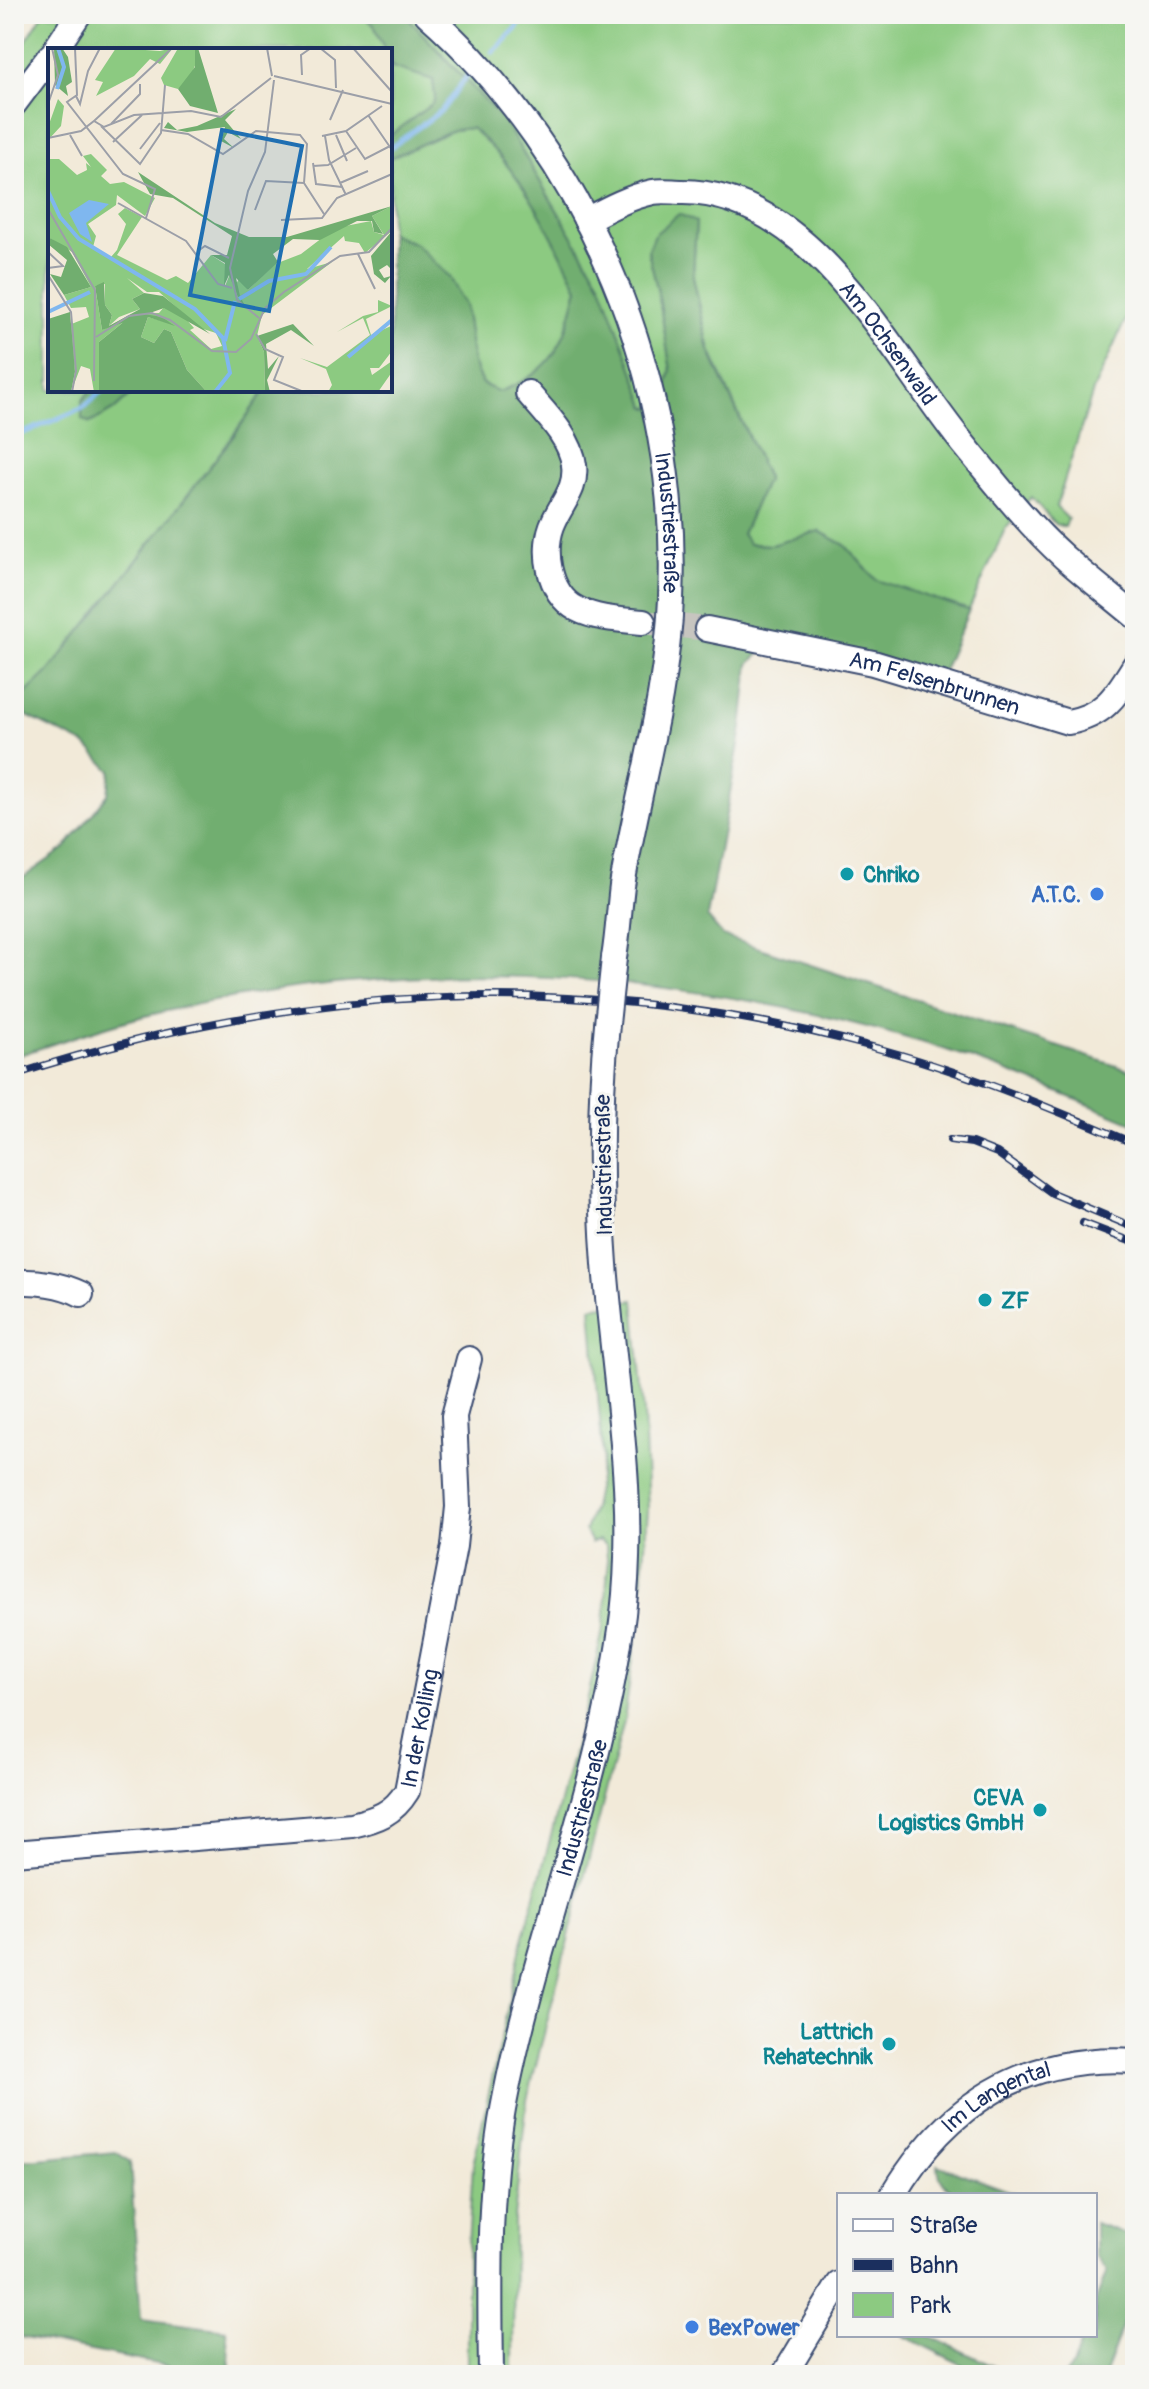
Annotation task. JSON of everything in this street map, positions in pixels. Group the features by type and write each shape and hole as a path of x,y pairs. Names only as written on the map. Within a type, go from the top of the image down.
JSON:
{"street":[{"path":"56,48 79,14"},
{"name":"Industriestraße","path":"427,14 478,63 512,105 543,147 586,220 628,314 653,398 667,484 670,551 671,598 665,671 622,888 607,1024 599,1144 605,1266 626,1461 627,1545 623,1610 615,1671 595,1760 506,2094 492,2200 491,2375"},
{"path":"14,104 48,59"},
{"name":"Am Ochsenwald","path":"586,220 618,204 654,192 702,192 742,202 788,229 875,323 959,439 1013,501 1064,556 1135,616"},
{"path":"528,393 561,434 574,461 575,483 553,523 547,543 547,560 556,585 574,607 591,614 643,622"},
{"name":"Am Felsenbrunnen","path":"707,629 873,663 1068,722 1085,719 1111,702 1135,665"},
{"path":"14,1283 70,1288 81,1294"},
{"name":"In der Kolling","path":"14,1853 352,1825 381,1818 398,1805 407,1791 454,1546 458,1507 454,1416 469,1359"},
{"name":"Im Langental","path":"894,2193 912,2163 937,2133 966,2107 1000,2087 1034,2071 1111,2059 1135,2061"},
{"path":"784,2375 837,2287"}],"green space":[{"path":"43,14 359,14 374,25 384,48 48,48 48,392 89,392 82,401 82,419 115,409 134,392 264,392 184,501 60,660 14,704 14,60"},
{"path":"359,14 404,14 504,121 601,284 646,406 650,408 665,393 671,371 648,251 655,234 679,214 696,222 693,277 709,350 767,478 742,534 749,544 772,545 819,531 845,545 876,580 969,610 942,673 780,634 749,664 742,728 707,917 723,936 1135,1072 1135,1124 975,1060 826,1017 729,997 631,984 532,977 434,977 335,983 237,997 125,1021 14,1057 14,884 65,848 108,794 111,771 86,745 27,716 19,700 48,672 114,590 235,434 264,392 392,392 392,234 416,244 450,277 465,305 473,363 482,384 499,392 533,374 555,353 568,325 578,288 533,202 489,144 471,128 453,130 392,157 392,134 433,103 433,80 392,67 392,48 384,48 374,25"},
{"path":"404,14 1135,14 1135,299 1093,391 1056,507 1068,519 1065,527 1055,524 1031,497 1005,529 969,610 876,580 845,545 819,531 772,545 749,544 742,534 767,478 710,350 693,277 696,222 648,251 671,371 665,393 650,408 646,406 601,284 504,121"},
{"path":"392,65 433,79 433,103 392,134"},
{"path":"471,128 505,163 533,202 578,288 568,325 555,353 533,374 499,392 482,384 473,363 465,305 416,244 392,234 392,157 453,130"},
{"path":"89,392 134,392 115,409 90,423 82,419 82,401"},
{"path":"634,1300 644,1413 648,1510 640,1609 624,1721 527,2100 514,2217 513,2375 465,2375 473,2165 521,1947 586,1706 604,1625 608,1569 606,1546 599,1540 591,1543 585,1531 603,1458 591,1307"},
{"path":"116,2152 130,2162 141,2319 226,2330 231,2375 214,2375 14,2336 14,2161"},
{"path":"938,2165 1015,2193 956,2193 940,2178"},
{"path":"1097,2224 1134,2237 1132,2290 1123,2325 1104,2375 1065,2375 1073,2365 1082,2337 1097,2337 1097,2298 1107,2271 1097,2258"},
{"path":"906,2337 932,2337 1006,2372 1021,2375 983,2375"}],"waterway":[{"path":"493,52 516,29 524,14"},
{"path":"392,147 442,110 468,75"},
{"path":"14,437 83,408 101,392"}],"tunnel":[{"path":"643,622 707,629"}],"railway":[{"path":"14,1075 120,1044 226,1021 333,1005 439,997 546,997 653,1005 761,1021 869,1046 971,1078 1135,1144"},
{"path":"950,1140 972,1143 997,1153 1052,1193 1135,1228"},
{"path":"1083,1223 1135,1243"}],"place":[{"name":"Chriko","path":"847,874"},
{"name":"A.T.C.","path":"1097,894"},
{"name":"ZF","path":"985,1300"},
{"name":"CEVA Logistics GmbH","path":"1040,1810"},
{"name":"Lattrich Rehatechnik","path":"889,2044"},
{"name":"BexPower","path":"692,2327"}]}
